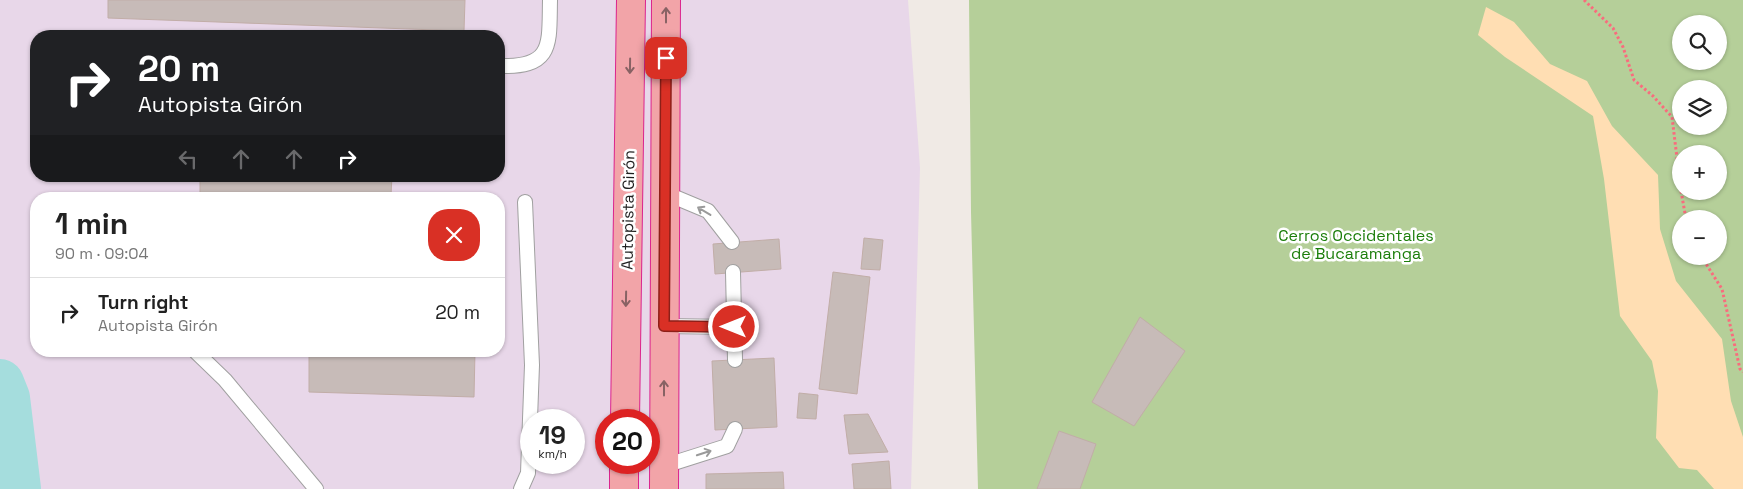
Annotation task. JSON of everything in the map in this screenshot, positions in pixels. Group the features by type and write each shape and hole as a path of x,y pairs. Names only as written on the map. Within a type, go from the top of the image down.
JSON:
{"highway":[{"name":"Autopista Girón","path":"624,409 631,0"},
{"path":"664,478 666,0"},
{"path":"624,474 624,489"}],"lane":[{"path":"505,66 518,66 539,58 548,44 550,0"},
{"path":"665,193 708,211 732,242"},
{"path":"522,489 528,473 532,365 525,202"},
{"path":"733,272 735,360"},
{"path":"664,326 734,327"},
{"path":"201,357 225,380 316,489"},
{"path":"664,478 727,446 734,429"}],"path":[{"path":"1584,0 1613,28 1623,46 1634,80 1653,96 1672,117 1675,145"},
{"path":"1707,265 1722,289 1740,369 1743,372"}],"shaded area":[{"path":"0,0 908,0 920,168 911,489 0,489"}],"green space":[{"name":"Cerros Occidentales de Bucaramanga","path":"969,0 1743,0 1743,489 978,489 971,212"}],"sand":[{"path":"1486,7 1514,22 1550,64 1587,81 1612,126 1658,175 1660,229 1676,281 1722,339 1731,401 1743,437 1743,489 1714,489 1697,470 1679,468 1656,438 1658,391 1652,361 1620,316 1604,179 1593,116 1505,57 1478,35"}],"building":[{"path":"108,0 465,0 464,30 108,18"},
{"path":"200,182 392,182 391,192 200,192"},
{"path":"864,238 883,240 880,270 861,269"},
{"path":"779,239 781,269 715,274 713,244"},
{"path":"833,272 870,277 857,394 819,389"},
{"path":"1140,317 1185,351 1134,426 1092,402"},
{"path":"309,357 475,357 474,397 309,392"},
{"path":"774,358 777,427 715,430 712,361"},
{"path":"799,393 818,395 816,419 797,418"},
{"path":"868,414 888,452 849,454 844,415"},
{"path":"1059,431 1096,444 1080,489 1037,489"},
{"path":"889,461 891,489 854,489 852,464"},
{"path":"783,472 784,489 706,489 706,474"}],"waterway":[{"path":"0,383 6,398 17,489"}],"route":[{"path":"666,58 664,326 734,327"}]}
